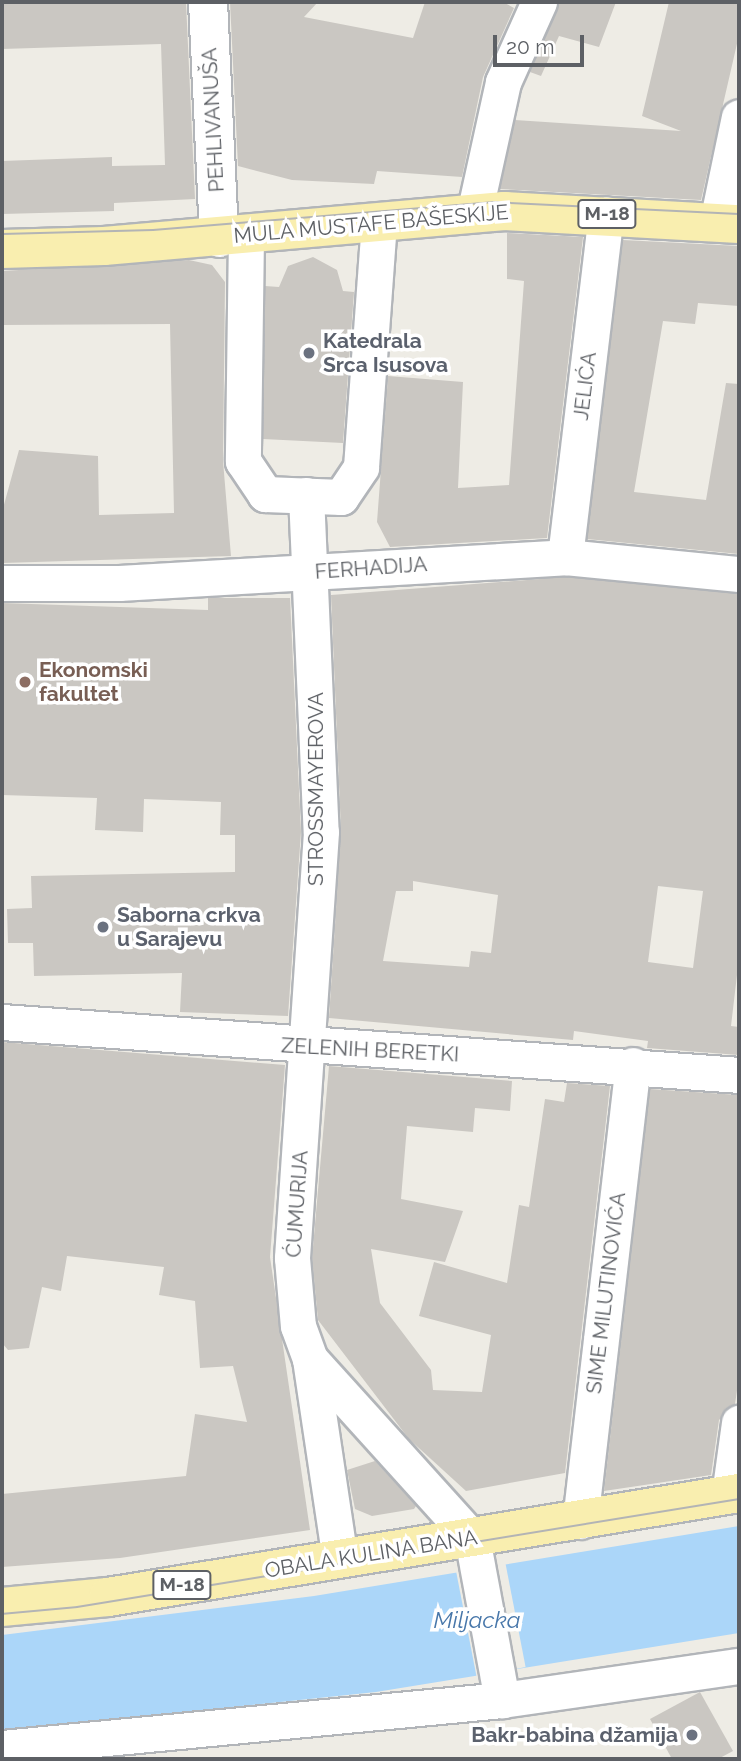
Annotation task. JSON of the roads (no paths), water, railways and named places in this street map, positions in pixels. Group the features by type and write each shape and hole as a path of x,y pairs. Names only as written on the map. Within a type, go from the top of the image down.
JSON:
{"main road":[{"name":"MULA MUSTAFE BAŠESKIJE","path":"2,249 233,236 474,214 606,214 728,223"},
{"name":"OBALA KULINA BANA","path":"2,1607 108,1597 340,1559 475,1551 580,1521 734,1494"}],"street":[{"name":"PEHLIVANUŠA","path":"208,2 233,236"},
{"path":"474,214 503,82 539,2"},
{"path":"728,223 739,117"},
{"name":"JELIĆA","path":"565,557 606,214"},
{"path":"233,236 243,461 265,494 341,497 361,467 379,223"},
{"name":"STROSSMAYEROVA","path":"306,495 312,572 321,832 309,1048"},
{"name":"FERHADIJA","path":"2,583 312,572 565,557 739,575"},
{"name":"ZELENIH BERETKI","path":"2,1022 309,1048 633,1065 739,1074"},
{"name":"ĆUMURIJA","path":"309,1048 292,1258 298,1326 310,1359 340,1559"},
{"name":"SIME MILUTINOVIĆA","path":"580,1521 633,1065"},
{"name":"ĆUMURIJA","path":"310,1359 475,1551"},
{"path":"734,1494 739,1423"},
{"path":"475,1551 499,1686"},
{"path":"2,1748 499,1686 739,1665"}],"water":[{"name":"Miljacka","path":"739,1526 739,1633 376,1692 2,1731 2,1635 314,1596"}],"tram line":[{"path":"2,234 153,230 492,202 739,214"},
{"path":"2,1614 77,1607 739,1499"}],"place":[{"name":"Katedrala Srca Isusova","path":"309,353"},
{"name":"Ekonomski fakultet","path":"25,682"},
{"name":"Saborna crkva u Sarajevu","path":"103,927"},
{"name":"Bakr-babina džamija","path":"692,1735"}]}
